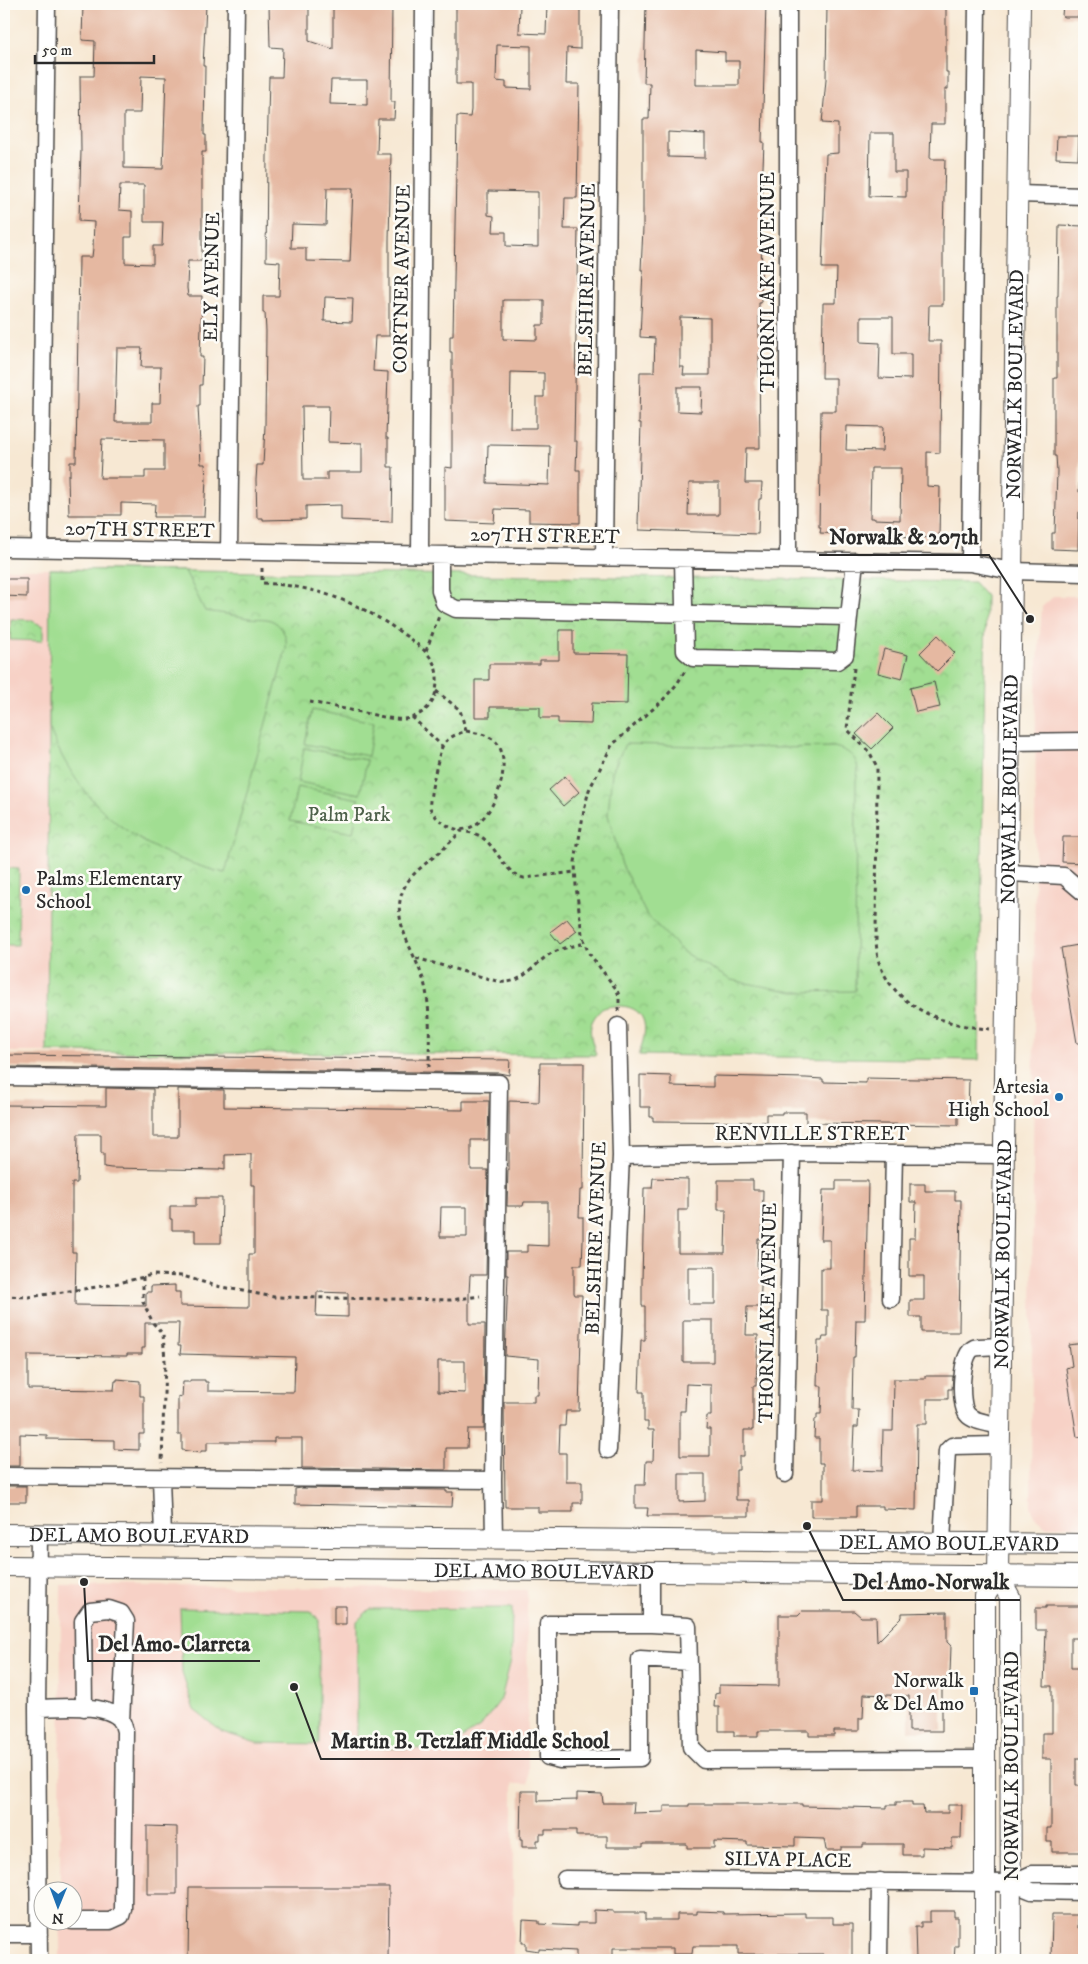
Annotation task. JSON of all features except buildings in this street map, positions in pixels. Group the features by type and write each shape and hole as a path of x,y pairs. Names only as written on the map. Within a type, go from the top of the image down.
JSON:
{"main road":[{"name":"NORWALK BOULEVARD","path":"1011,1960 1010,1597 998,1575 998,1543 1020,4"},
{"name":"DEL AMO BOULEVARD","path":"4,1534 1084,1544"},
{"path":"494,1539 494,1571"},
{"name":"DEL AMO BOULEVARD","path":"4,1566 1084,1576"},
{"name":"NORWALK BOULEVARD","path":"985,1960 985,1596 998,1575"}],"street":[{"path":"40,548 47,4"},
{"name":"ELY AVENUE","path":"229,551 236,4"},
{"name":"CORTNER AVENUE","path":"420,554 424,4"},
{"name":"BELSHIRE AVENUE","path":"604,558 610,4"},
{"name":"THORNLAKE AVENUE","path":"788,4 788,560"},
{"path":"970,563 977,4"},
{"path":"1018,194 1084,196"},
{"name":"207TH STREET","path":"4,548 970,563 1012,571 1084,573"},
{"path":"440,555 440,590 444,603 456,609 684,612 848,617"},
{"path":"683,559 686,651 693,658 837,661 844,655 848,617 852,603 855,561"},
{"path":"1010,742 1084,741"},
{"path":"1008,873 1064,876 1084,893"},
{"name":"BELSHIRE AVENUE","path":"608,1450 621,1156 618,1026"},
{"path":"4,1077 499,1084 493,1480 494,1539"},
{"name":"THORNLAKE AVENUE","path":"785,1474 792,1153"},
{"name":"RENVILLE STREET","path":"621,1156 792,1153 1004,1155"},
{"path":"891,1298 894,1154"},
{"path":"1000,1426 972,1418 966,1414 962,1402 964,1364 967,1354 973,1348 1001,1346"},
{"path":"942,1542 947,1451 952,1446 999,1446"},
{"path":"4,1476 493,1480"},
{"path":"161,1478 163,1536"},
{"path":"39,1535 37,1708 41,1882"},
{"path":"651,1572 651,1624"},
{"path":"82,1921 110,1920 121,1916 123,1909 125,1731 121,1721 126,1621 121,1613 109,1609 90,1610 83,1621 84,1708"},
{"path":"689,1662 640,1659 640,1758 560,1760 548,1757 548,1624 651,1624 688,1626 689,1662 691,1747 704,1760 986,1759"},
{"path":"37,1708 107,1710 121,1721"},
{"name":"SILVA PLACE","path":"1012,1883 1032,1874 1084,1874"},
{"name":"SILVA PLACE","path":"565,1878 985,1882 1012,1883 1032,1892 1084,1892"},
{"path":"879,1960 880,1881"},
{"path":"4,1934 32,1928"},
{"path":"39,1960 41,1932"}],"path":[{"path":"262,552 262,583 288,584 351,602 380,617 426,650 436,669 437,684 434,700 421,714 412,717 403,719 385,717 310,702"},
{"path":"426,650 444,603"},
{"path":"844,655 854,660 847,729 870,753 876,768 876,942 879,962 886,978 894,988 916,1007 934,1018 954,1025 1005,1030"},
{"path":"618,1026 620,996 588,952 578,910 575,872 584,810 589,790 612,745 661,702 676,684 693,658"},
{"path":"436,691 460,710 466,731"},
{"path":"412,717 442,746"},
{"path":"430,1082 429,1015 425,987 401,921 400,901 404,887 421,867 446,847 461,830 472,827 478,822 494,803 501,785 502,765 496,742 482,734 466,731 452,735 442,746 430,796 430,807 436,818 450,827 461,830 482,837 517,876 524,878 575,872"},
{"path":"415,958 500,982 510,983 517,981 557,950 585,943"},
{"path":"4,1296 29,1297 110,1285 152,1275 183,1276 216,1286 274,1297 452,1300 496,1294"},
{"path":"143,1277 143,1302 153,1323 163,1334 165,1361 161,1478"}],"shaded area":[{"name":"Palms Elementary School","path":"4,569 50,569 47,1052 4,1052"},
{"name":"Artesia High School","path":"1054,596 1084,596 1084,1526 1046,1526 1034,1516 1031,1506 1036,688 1042,607"},
{"path":"61,1585 527,1590 528,1784 513,1784 513,1960 60,1960 60,1932 82,1932 82,1882 60,1882"}],"green space":[{"name":"Palm Park","path":"50,569 974,582 986,596 979,1060 639,1055 645,1027 643,1019 634,1009 619,1006 603,1008 593,1019 590,1030 596,1055 47,1052"},
{"path":"50,569 185,571 205,611 267,619 276,623 283,630 286,639 286,649 225,873 166,853 141,840 117,823 96,804 78,782 62,756 49,727"},
{"path":"11,619 30,620 43,626 43,639 41,641 10,640"},
{"path":"312,710 374,722 368,756 305,744"},
{"path":"625,744 776,748 834,747 846,751 854,758 858,768 856,780 855,991 793,992 731,980 683,952 646,914 622,865 608,815 612,772"},
{"path":"304,748 367,760 360,794 298,782"},
{"path":"297,787 359,799 353,833 290,821"},
{"path":"4,868 19,869 18,945 4,945"},
{"path":"180,1608 311,1611 319,1620 319,1744 257,1743 222,1732 194,1710 182,1673"},
{"path":"512,1608 511,1660 501,1699 480,1727 444,1749 357,1748 357,1621 370,1609"}],"place":[{"name":"Norwalk & 207th","path":"1030,619"},
{"name":"Palms Elementary School","path":"26,890"},
{"name":"Artesia High School","path":"1059,1097"},
{"name":"Del Amo-Norwalk","path":"807,1526"},
{"name":"Del Amo-Clarreta","path":"84,1582"},
{"name":"Martin B. Tetzlaff Middle School","path":"294,1687"},
{"name":"Norwalk & Del Amo","path":"974,1691"}]}
